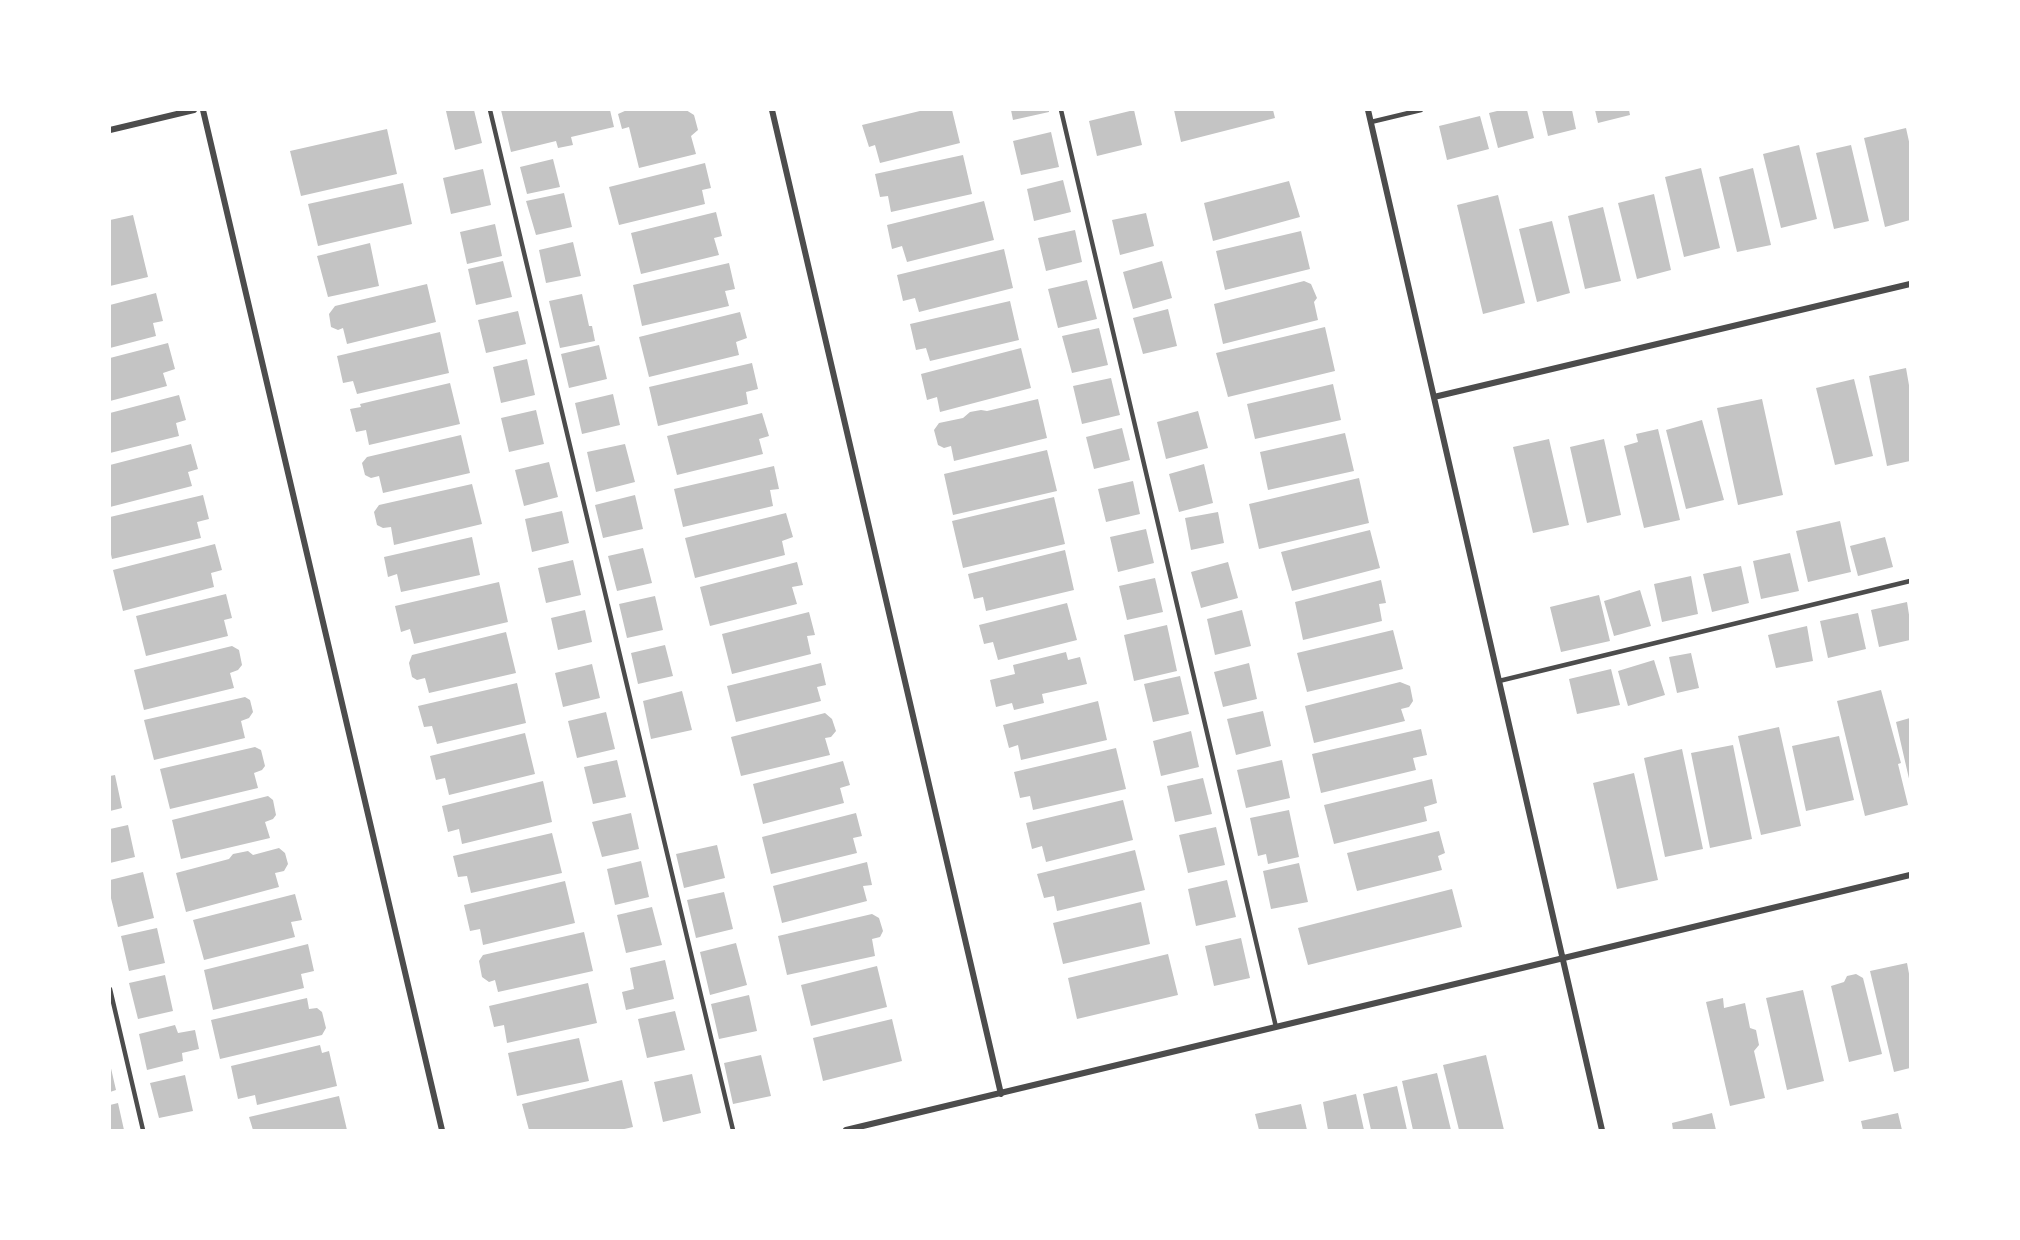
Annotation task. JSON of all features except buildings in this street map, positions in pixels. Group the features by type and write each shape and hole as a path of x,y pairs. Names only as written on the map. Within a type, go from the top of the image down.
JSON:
{"street":[{"path":"110,130 194,110"},
{"path":"203,110 442,1131"},
{"path":"772,110 1001,1094"},
{"path":"1368,110 1602,1131"},
{"path":"1434,397 1911,284"},
{"path":"846,1131 1911,875"}],"lane":[{"path":"490,110 733,1131"},
{"path":"1061,110 1276,1028"},
{"path":"1371,122 1421,110"},
{"path":"1499,681 1911,581"},
{"path":"110,989 143,1131"}]}
